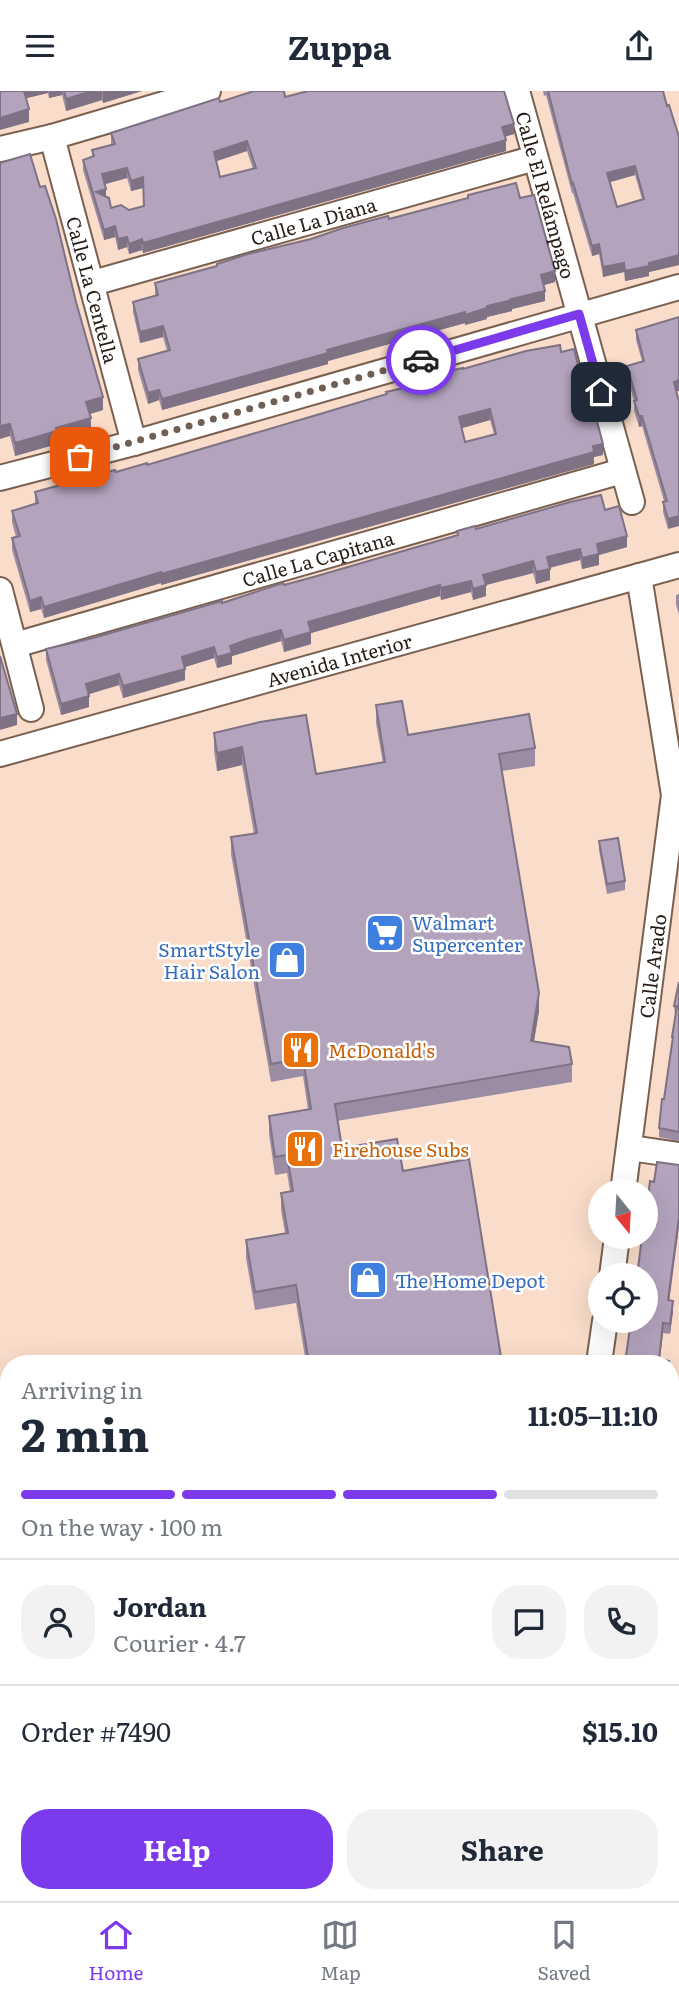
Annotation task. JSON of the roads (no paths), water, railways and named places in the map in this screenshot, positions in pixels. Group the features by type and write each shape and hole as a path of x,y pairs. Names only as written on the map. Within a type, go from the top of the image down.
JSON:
{"street":[{"path":"0,149 52,137 208,91"},
{"name":"Calle El Relámpago","path":"517,91 632,502"},
{"name":"Calle La Centella","path":"52,137 134,443"},
{"name":"Calle La Diana","path":"93,283 535,158"},
{"path":"0,478 134,443 679,287"},
{"name":"Calle La Capitana","path":"15,645 622,471"},
{"name":"Avenida Interior","path":"0,754 679,565"},
{"name":"Calle Arado","path":"625,1179 674,795 639,576"},
{"path":"0,590 31,709"},
{"path":"629,1148 679,1155"},
{"path":"600,1355 603,1333"}],"place":[{"name":"Walmart Supercenter","path":"385,933"},
{"name":"SmartStyle Hair Salon","path":"287,960"},
{"name":"McDonald's","path":"301,1050"},
{"name":"Firehouse Subs","path":"305,1149"},
{"name":"The Home Depot","path":"368,1280"}]}
